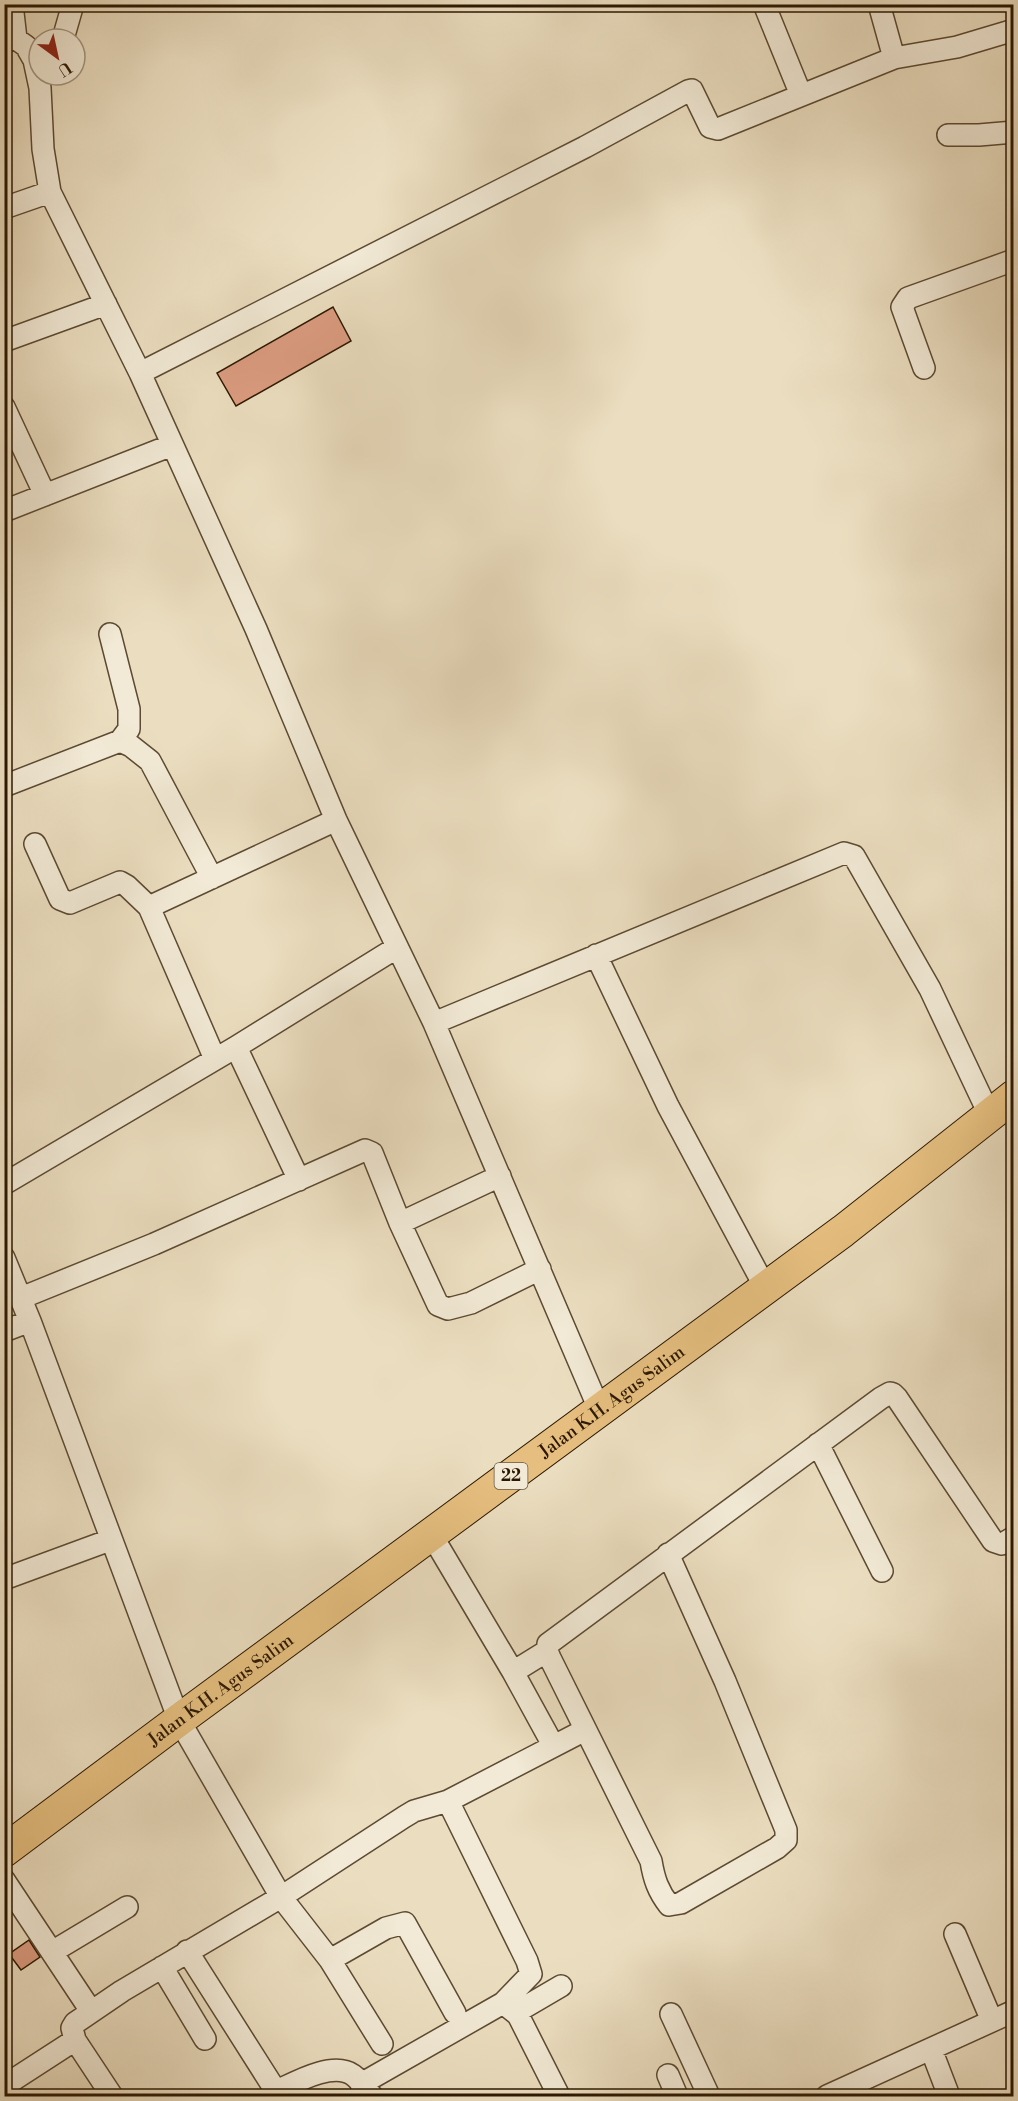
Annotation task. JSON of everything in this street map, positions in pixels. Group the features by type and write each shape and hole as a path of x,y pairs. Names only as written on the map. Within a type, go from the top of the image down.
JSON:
{"highway":[{"name":"Jalan K.H. Agus Salim","path":"4,1851 178,1720 843,1231 1001,1105"}],"street":[{"path":"12,4 10,40 27,47"},
{"path":"66,27 73,4"},
{"path":"764,4 801,95"},
{"path":"879,4 894,58"},
{"path":"140,373 585,147 688,91 692,90 696,95 710,127 718,129 894,58 957,47 1014,30"},
{"path":"40,87 44,149 50,192 140,373 256,629 336,820 434,1023 600,1411"},
{"path":"948,135 1014,132"},
{"path":"4,208 50,192"},
{"path":"924,368 902,307 904,301 1014,260"},
{"path":"4,341 106,304"},
{"path":"4,407 45,495"},
{"path":"4,511 172,445"},
{"path":"4,786 120,741 129,729 129,709 110,634"},
{"path":"120,741 131,746 150,761 164,783 212,878"},
{"path":"148,907 336,820"},
{"path":"35,844 60,898 65,903 120,882 148,907 215,1059"},
{"path":"434,1023 844,853 849,853 854,856 930,989 1001,1105"},
{"path":"4,1184 236,1047 396,948"},
{"path":"596,955 668,1106 766,1288"},
{"path":"236,1047 299,1180"},
{"path":"21,1298 154,1244 364,1150 372,1153 400,1223 438,1305 448,1309 471,1303 540,1269"},
{"path":"400,1223 500,1176"},
{"path":"4,1258 21,1298 178,1720 281,1897 330,1960 382,2044"},
{"path":"4,1331 30,1322"},
{"path":"668,1554 786,1830 786,1839 777,1848 681,1904 669,1905 660,1893 651,1861 547,1651 548,1644 668,1554 884,1396 893,1394 993,1541 1002,1544 1014,1537"},
{"path":"818,1444 882,1571"},
{"path":"431,1534 513,1672 553,1745"},
{"path":"4,1579 110,1540"},
{"path":"513,1672 547,1651"},
{"path":"112,2097 75,2040 72,2028 75,2023 187,1951 281,1897 414,1811 447,1801 585,1730"},
{"path":"187,1951 278,2094 301,2080 333,2070 352,2074 366,2090 511,2009 531,1974 527,1960 447,1801"},
{"path":"4,1880 91,2011"},
{"path":"52,1952 127,1907"},
{"path":"330,1960 386,1928 405,1923 455,2013"},
{"path":"955,1934 992,2021"},
{"path":"162,1967 205,2039"},
{"path":"511,2009 520,2010 561,1986"},
{"path":"511,2009 559,2097"},
{"path":"827,2097 1014,2011"},
{"path":"671,2014 709,2097"},
{"path":"4,2086 75,2040"},
{"path":"931,2049 949,2097"},
{"path":"668,2075 677,2097"}],"building":[{"path":"333,307 351,341 236,406 217,373"},
{"path":"29,1940 40,1957 21,1970 9,1954"}]}
